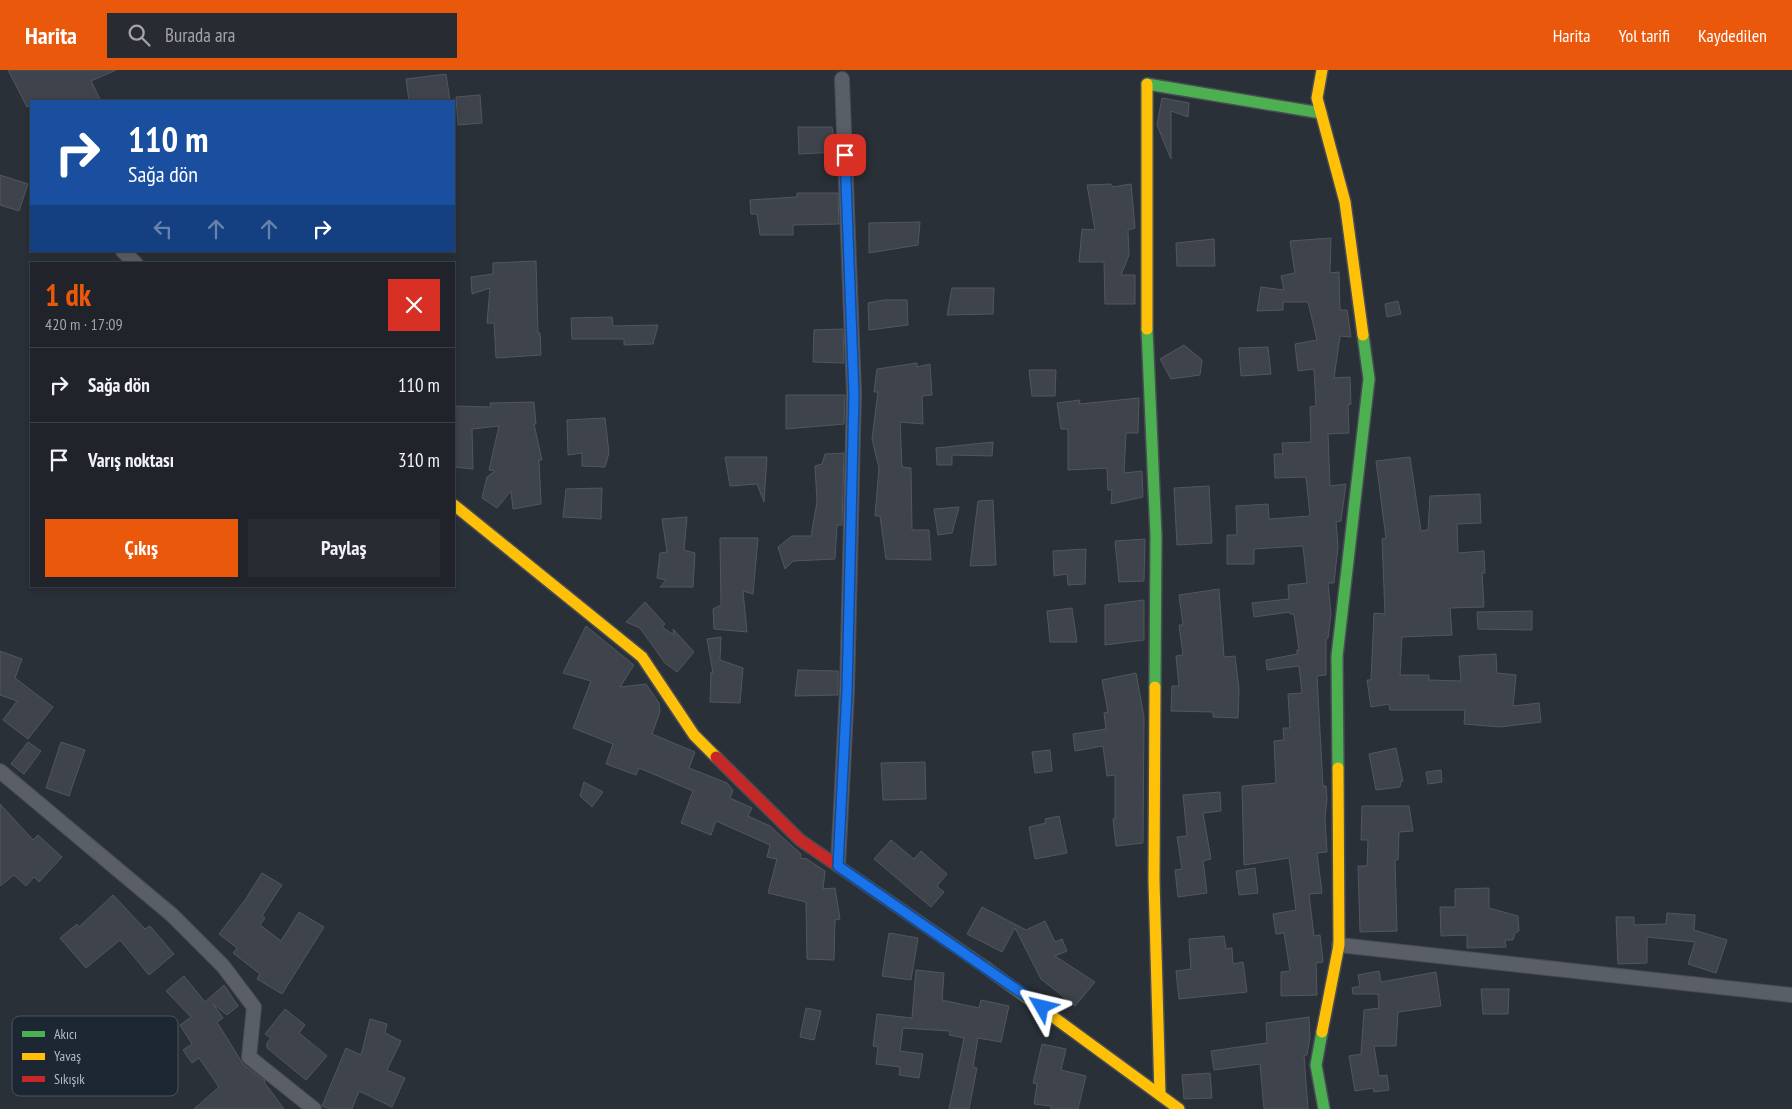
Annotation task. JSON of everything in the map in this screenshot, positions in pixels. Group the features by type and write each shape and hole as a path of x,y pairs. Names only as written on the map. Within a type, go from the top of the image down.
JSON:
{"street":[{"path":"1322,70 1317,98 1345,202 1369,379 1337,656 1339,945 1316,1064 1324,1109"},
{"path":"838,866 847,691 854,395 842,79"},
{"path":"1160,1095 1154,881 1156,536 1146,304 1146,84 1321,113"},
{"path":"124,252 134,262"},
{"path":"455,505 642,657 694,735 800,840 1013,986 1179,1109"},
{"path":"0,772 172,915 223,966 254,1007 249,1057 314,1109"},
{"path":"1339,945 1792,996"}],"building":[{"path":"8,70 116,70 91,81 100,100 30,100 30,106 27,107"},
{"path":"446,74 450,100 409,100 406,79"},
{"path":"480,95 482,123 458,125 456,97"},
{"path":"1162,98 1189,103 1188,117 1171,111 1171,159 1157,125"},
{"path":"798,127 832,127 836,152 799,154"},
{"path":"0,175 28,184 19,211 0,205"},
{"path":"1111,184 1113,187 1131,184 1135,228 1128,230 1129,255 1121,275 1135,275 1135,304 1105,304 1104,262 1079,262 1082,229 1095,230 1087,185"},
{"path":"797,193 838,193 839,224 793,225 793,235 760,235 757,214 751,214 750,200 797,197"},
{"path":"920,222 918,245 869,253 869,223"},
{"path":"1331,238 1330,273 1339,272 1340,310 1347,310 1351,337 1340,336 1334,378 1350,377 1351,404 1348,405 1349,433 1328,434 1330,486 1346,484 1341,521 1336,522 1338,546 1334,583 1328,583 1331,614 1328,638 1326,639 1326,675 1317,676 1323,786 1326,786 1327,798 1325,818 1327,852 1317,853 1322,893 1309,894 1314,936 1320,935 1323,962 1316,963 1317,995 1281,996 1281,972 1290,971 1284,933 1276,934 1273,914 1296,910 1289,858 1244,865 1242,786 1276,783 1274,741 1284,740 1283,728 1290,728 1288,694 1302,693 1299,666 1267,670 1266,660 1297,654 1297,650 1299,650 1294,614 1290,614 1290,612 1254,617 1252,603 1289,599 1288,585 1307,583 1303,546 1254,549 1254,564 1227,564 1227,535 1237,535 1236,506 1268,504 1269,519 1310,516 1306,477 1275,478 1274,454 1283,454 1282,443 1311,442 1310,407 1316,406 1314,369 1298,371 1295,344 1317,340 1308,302 1283,302 1283,310 1257,311 1261,287 1284,290 1281,276 1295,273 1290,241"},
{"path":"1214,239 1215,266 1177,266 1176,243"},
{"path":"536,261 538,333 540,333 541,355 496,358 494,323 487,323 490,288 472,294 471,277 493,274 493,263"},
{"path":"952,288 994,288 993,314 947,315"},
{"path":"884,300 907,300 908,325 869,330 868,303"},
{"path":"1398,301 1401,314 1387,317 1385,304"},
{"path":"612,317 613,326 658,325 653,344 624,345 624,339 572,339 571,318"},
{"path":"843,329 844,363 813,362 814,330"},
{"path":"1184,345 1202,360 1200,375 1171,379 1160,359"},
{"path":"1268,347 1271,374 1241,376 1239,348"},
{"path":"917,363 917,367 930,364 932,395 922,396 923,424 900,422 902,467 911,468 912,530 929,530 931,560 886,559 880,516 875,516 879,468 872,439 878,392 874,392 877,369"},
{"path":"1029,370 1056,370 1055,396 1032,396"},
{"path":"786,395 845,395 844,424 786,429"},
{"path":"1139,398 1138,433 1126,433 1124,473 1142,471 1143,497 1111,504 1112,490 1108,490 1107,468 1068,470 1068,429 1061,429 1057,403 1080,400 1079,404"},
{"path":"534,402 536,424 534,424 542,460 539,460 541,504 513,509 511,491 497,508 482,498 487,477 495,471 489,470 499,426 472,429 473,469 455,467 455,406 491,407 490,403"},
{"path":"605,418 609,453 605,467 582,466 582,453 568,455 567,420"},
{"path":"993,442 992,456 952,455 952,465 937,465 936,448"},
{"path":"844,453 842,525 837,525 835,559 793,561 785,569 778,547 792,536 811,536 817,502 815,466 822,464 825,454"},
{"path":"725,457 767,457 764,502 757,484 730,486"},
{"path":"1410,457 1421,531 1428,530 1430,496 1480,494 1481,523 1457,524 1458,553 1484,551 1485,573 1482,573 1484,607 1450,608 1452,635 1402,637 1400,675 1429,675 1429,680 1461,681 1459,656 1496,654 1497,673 1516,675 1513,706 1539,703 1541,722 1500,727 1464,724 1465,710 1390,710 1389,704 1371,707 1367,680 1371,680 1374,613 1385,614 1382,539 1386,538 1376,461"},
{"path":"1209,486 1212,543 1177,545 1174,488"},
{"path":"602,488 601,519 563,517 566,489"},
{"path":"993,500 996,565 970,566 978,501"},
{"path":"959,507 952,533 938,535 934,509"},
{"path":"687,517 684,550 695,553 693,587 660,587 666,580 657,578 660,553 667,552 662,519"},
{"path":"720,538 758,538 753,594 743,591 747,632 714,629 713,609 721,605"},
{"path":"1145,539 1144,581 1119,582 1115,541"},
{"path":"1086,549 1085,584 1068,585 1067,574 1054,576 1053,551"},
{"path":"1219,589 1224,657 1235,656 1239,689 1238,718 1213,717 1213,712 1171,711 1172,686 1179,686 1176,656 1183,655 1179,625 1183,625 1179,595"},
{"path":"1144,600 1144,640 1105,645 1105,605"},
{"path":"645,602 665,624 662,627 674,635 673,629 694,652 677,672 665,663 640,628 626,622"},
{"path":"1072,608 1077,642 1050,642 1047,611"},
{"path":"1532,611 1532,630 1478,629 1477,612"},
{"path":"586,626 634,665 620,687 646,684 659,703 660,712 652,734 695,752 689,768 727,783 733,790 730,798 752,808 748,816 770,826 801,854 800,858 807,859 825,871 823,889 835,888 840,919 835,920 834,960 807,959 806,902 768,893 777,859 767,857 770,845 716,821 711,835 681,823 693,791 639,768 636,775 606,764 613,744 573,728 591,681 563,673"},
{"path":"721,637 720,660 743,668 740,703 710,702 711,672 713,673 707,639"},
{"path":"0,651 22,659 15,678 53,707 28,739 3,720 17,701 0,695"},
{"path":"798,670 838,671 838,695 795,696"},
{"path":"1136,673 1144,717 1143,843 1116,846 1113,819 1115,819 1115,775 1107,776 1103,746 1075,751 1073,734 1106,729 1104,713 1108,712 1102,680"},
{"path":"28,742 41,751 24,774 11,764"},
{"path":"61,742 85,750 69,796 46,788"},
{"path":"1396,748 1403,781 1401,781 1400,787 1376,790 1369,754"},
{"path":"1050,750 1052,771 1035,773 1032,752"},
{"path":"925,762 926,799 883,800 881,763"},
{"path":"1441,770 1442,782 1428,784 1426,772"},
{"path":"584,782 603,792 592,807 580,796"},
{"path":"1220,792 1221,811 1203,813 1211,859 1203,861 1207,893 1178,897 1175,870 1182,869 1177,837 1187,836 1183,795"},
{"path":"0,804 33,840 38,835 62,857 39,882 34,877 26,886 14,875 0,886"},
{"path":"1362,806 1409,806 1413,831 1399,832 1398,860 1395,860 1397,931 1360,932 1358,866 1367,866 1368,840 1361,840"},
{"path":"1059,816 1067,853 1035,859 1029,827 1046,823 1045,819"},
{"path":"891,840 914,859 921,851 947,874 937,886 944,892 931,907 874,859"},
{"path":"1255,868 1258,893 1239,895 1236,871"},
{"path":"262,873 282,885 262,916 265,918 260,925 281,941 299,912 324,927 282,994 257,979 260,974 233,953 237,948 219,934 245,900"},
{"path":"1489,888 1489,908 1518,916 1519,931 1515,933 1513,940 1505,940 1506,947 1467,948 1467,935 1441,936 1440,907 1455,907 1455,889"},
{"path":"113,895 145,929 150,926 174,954 149,975 120,940 86,968 60,938 77,924 79,927"},
{"path":"982,907 1026,930 1045,921 1055,942 1062,939 1067,951 1055,956 1095,982 1075,1006 1041,979 1015,928 1002,952 967,934"},
{"path":"1667,913 1695,915 1694,930 1727,940 1716,973 1688,964 1695,942 1647,937 1647,963 1618,964 1616,917 1634,917 1634,925 1666,924"},
{"path":"889,933 918,938 911,980 882,976"},
{"path":"1224,936 1226,949 1232,948 1233,964 1243,962 1247,992 1179,999 1176,971 1191,969 1189,939"},
{"path":"916,970 944,973 942,1000 979,1008 981,1000 1009,1006 1001,1042 978,1038 973,1067 977,1068 969,1109 949,1109 964,1038 949,1035 950,1031 903,1028 900,1051 923,1054 919,1078 899,1075 900,1067 876,1064 878,1047 873,1046 877,1014 912,1018"},
{"path":"1379,971 1381,982 1436,972 1441,1006 1398,1012 1396,1046 1374,1046 1379,1076 1387,1075 1389,1090 1374,1092 1373,1088 1355,1091 1349,1056 1361,1054 1364,1010 1379,1008 1378,994 1353,994 1352,988 1360,986 1358,975"},
{"path":"184,976 205,1002 224,985 238,1006 227,1015 213,1004 223,1018 217,1022 243,1064 265,1081 284,1109 194,1109 219,1087 199,1058 192,1063 183,1050 192,1044 180,1025 191,1017 166,991"},
{"path":"1481,989 1509,989 1508,1014 1483,1014"},
{"path":"806,1008 821,1011 814,1040 800,1037"},
{"path":"285,1009 305,1025 299,1033 327,1056 306,1080 267,1048 267,1043 271,1038 265,1034"},
{"path":"1309,1017 1310,1037 1307,1055 1304,1055 1308,1109 1264,1109 1260,1064 1214,1070 1211,1051 1267,1043 1266,1023"},
{"path":"370,1019 387,1024 385,1033 401,1041 387,1070 405,1078 392,1107 359,1091 352,1109 329,1109 322,1106 346,1048 361,1055"},
{"path":"1042,1044 1066,1049 1061,1070 1086,1076 1078,1109 1051,1109 1051,1106 1034,1104 1037,1084 1033,1083"},
{"path":"1210,1073 1212,1098 1184,1099 1182,1075"}],"traffic: fast":[{"path":"1147,84 1321,113"},
{"path":"1147,329 1156,536 1155,687"},
{"path":"1338,768 1337,656 1369,379 1363,335"},
{"path":"1322,1032 1316,1065 1324,1109"}],"traffic: slow":[{"path":"1322,70 1317,98 1345,202 1363,335"},
{"path":"1147,84 1147,329"},
{"path":"455,506 642,657 694,735 716,757"},
{"path":"1155,687 1154,881 1160,1095"},
{"path":"1322,1032 1339,945 1338,768"},
{"path":"985,967 1179,1109"}],"traffic: jam":[{"path":"716,757 800,840 985,967"}],"route":[{"path":"845,155 854,395 847,691 838,866 1042,1007"}]}
